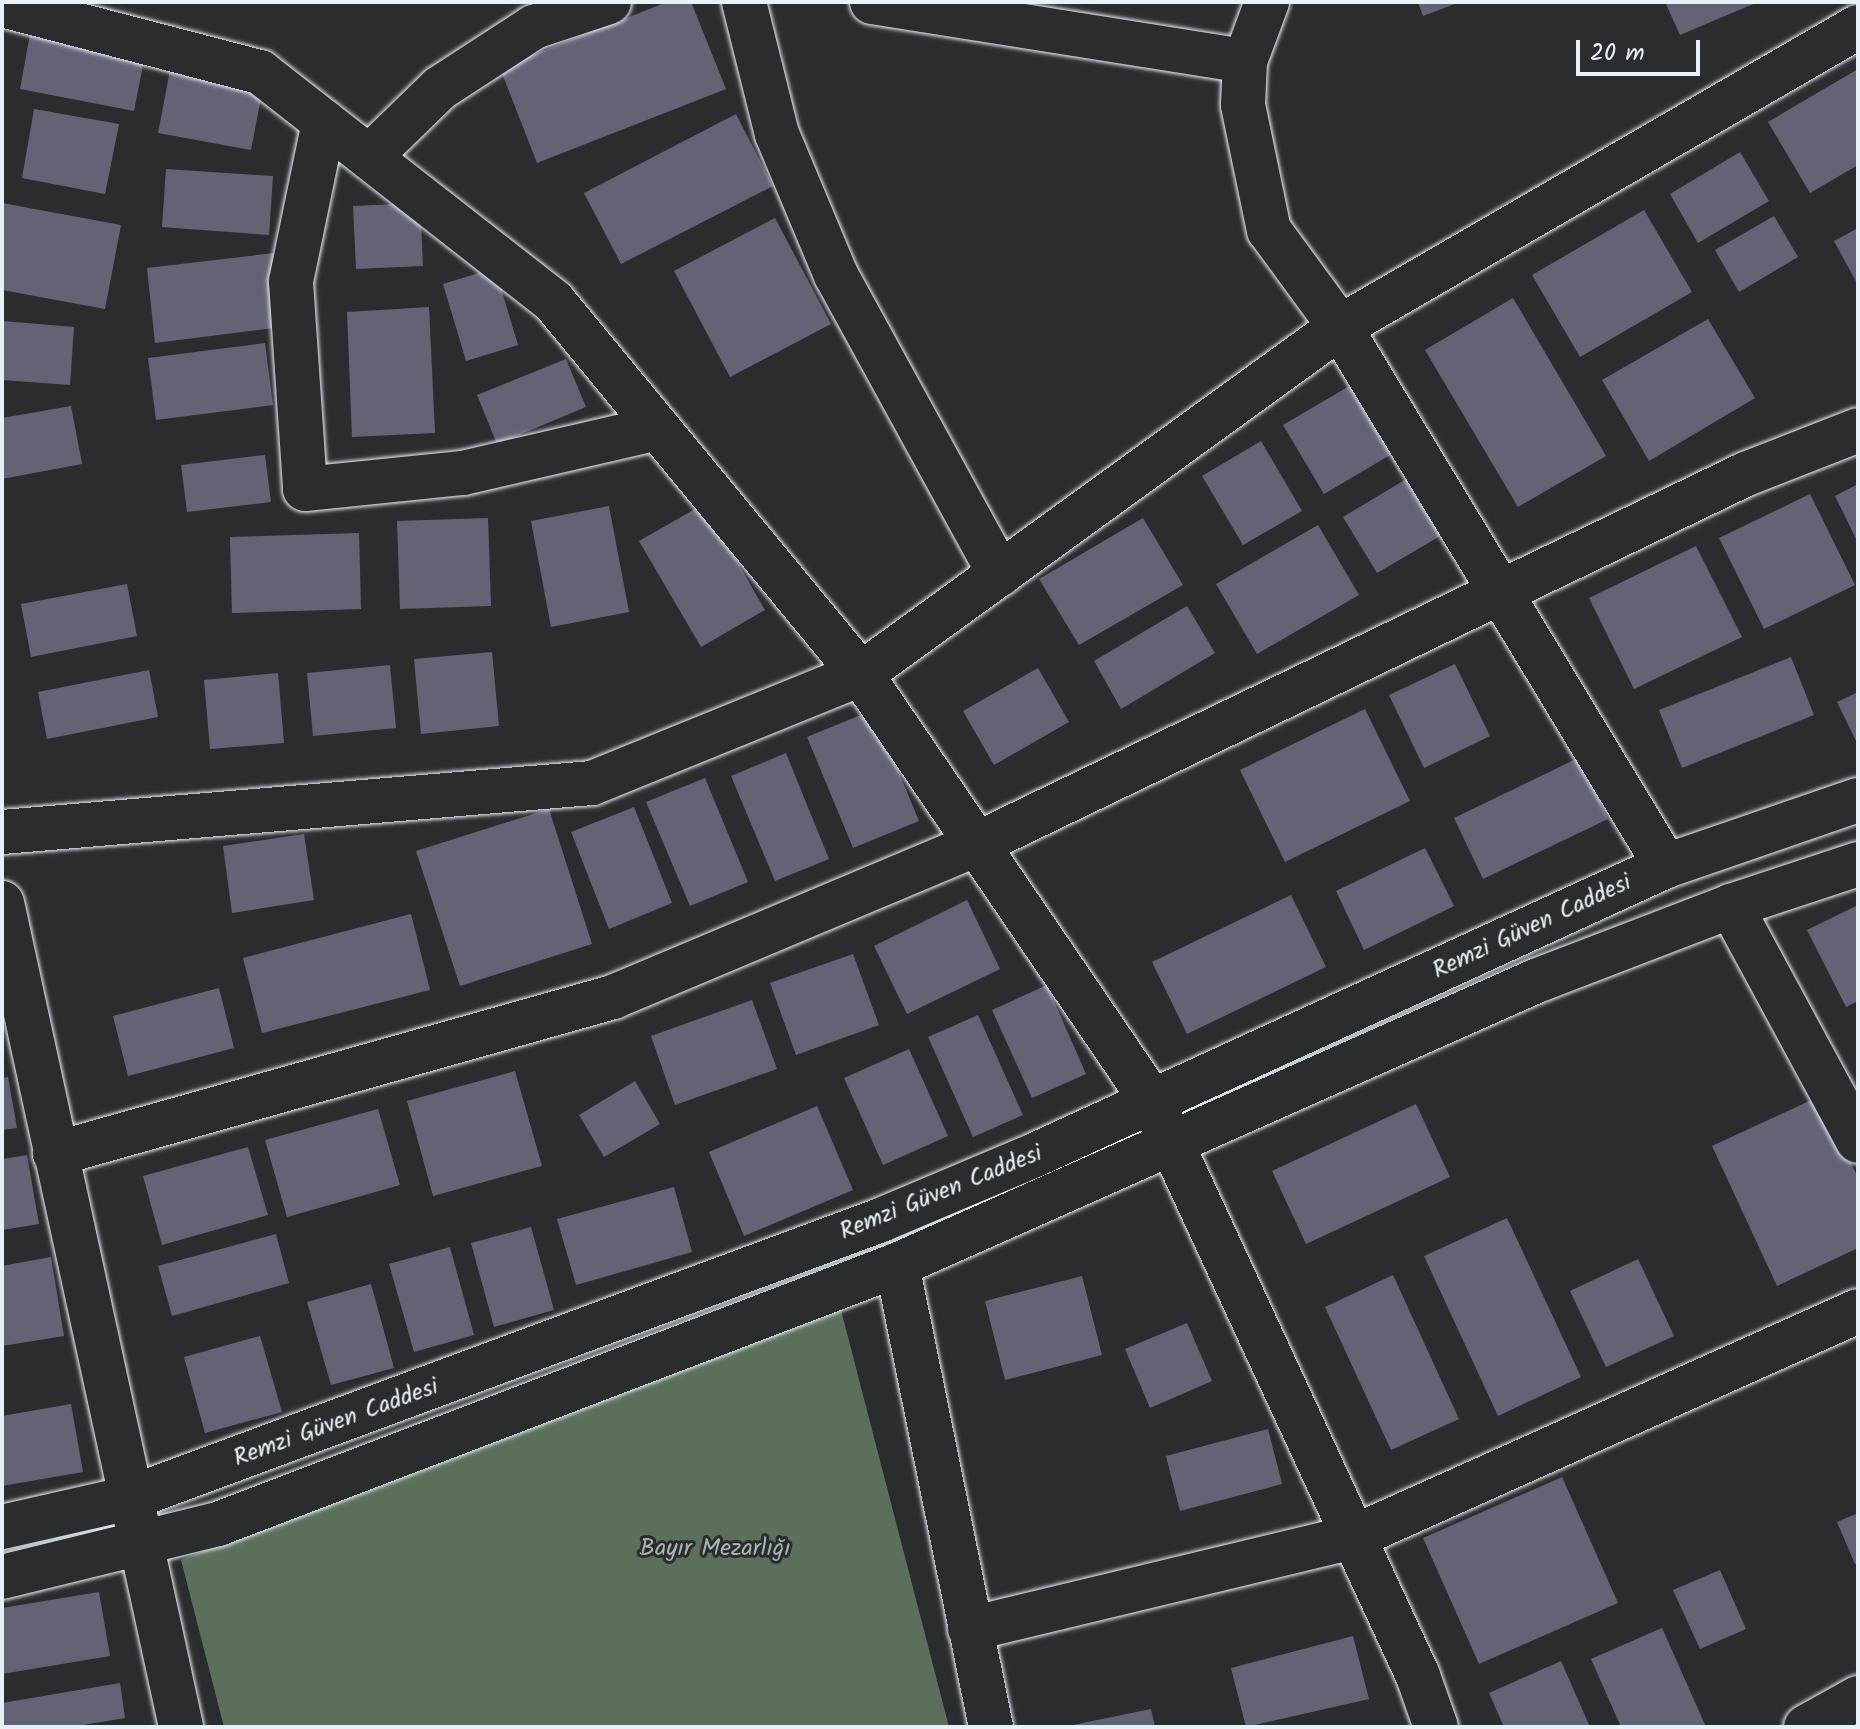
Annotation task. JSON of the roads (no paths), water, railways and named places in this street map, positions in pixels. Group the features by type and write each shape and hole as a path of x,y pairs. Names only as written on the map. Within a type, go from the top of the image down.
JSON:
{"street":[{"path":"369,157 440,88 522,34 609,2"},
{"path":"744,2 777,134 836,275 1000,574"},
{"path":"872,2 1245,61"},
{"path":"1267,2 1245,61 1246,133 1269,230 1340,327 1666,866"},
{"path":"2,5 260,72 554,302 861,674 1152,1101 1418,1676 1436,1727"},
{"path":"2,832 592,783 861,674 1340,327 1858,27"},
{"path":"324,122 291,282 305,489 463,473 658,428"},
{"path":"55,1154 613,997 975,845 1746,474 1858,430"},
{"name":"Remzi Güven Caddesi","path":"2,1527 130,1498 881,1220 1152,1101 1666,866 1858,800"},
{"name":"Remzi Güven Caddesi","path":"2,1577 218,1524 897,1265 1536,981 1731,906 1858,864"},
{"path":"2,903 181,1727"},
{"path":"1731,906 1858,1141"},
{"path":"897,1265 991,1727"},
{"path":"970,1629 1354,1537 1858,1311"},
{"path":"1806,1727 1858,1698"}],"park label":[{"name":"Bayır Mezarlığı","path":"715,1549"}]}
